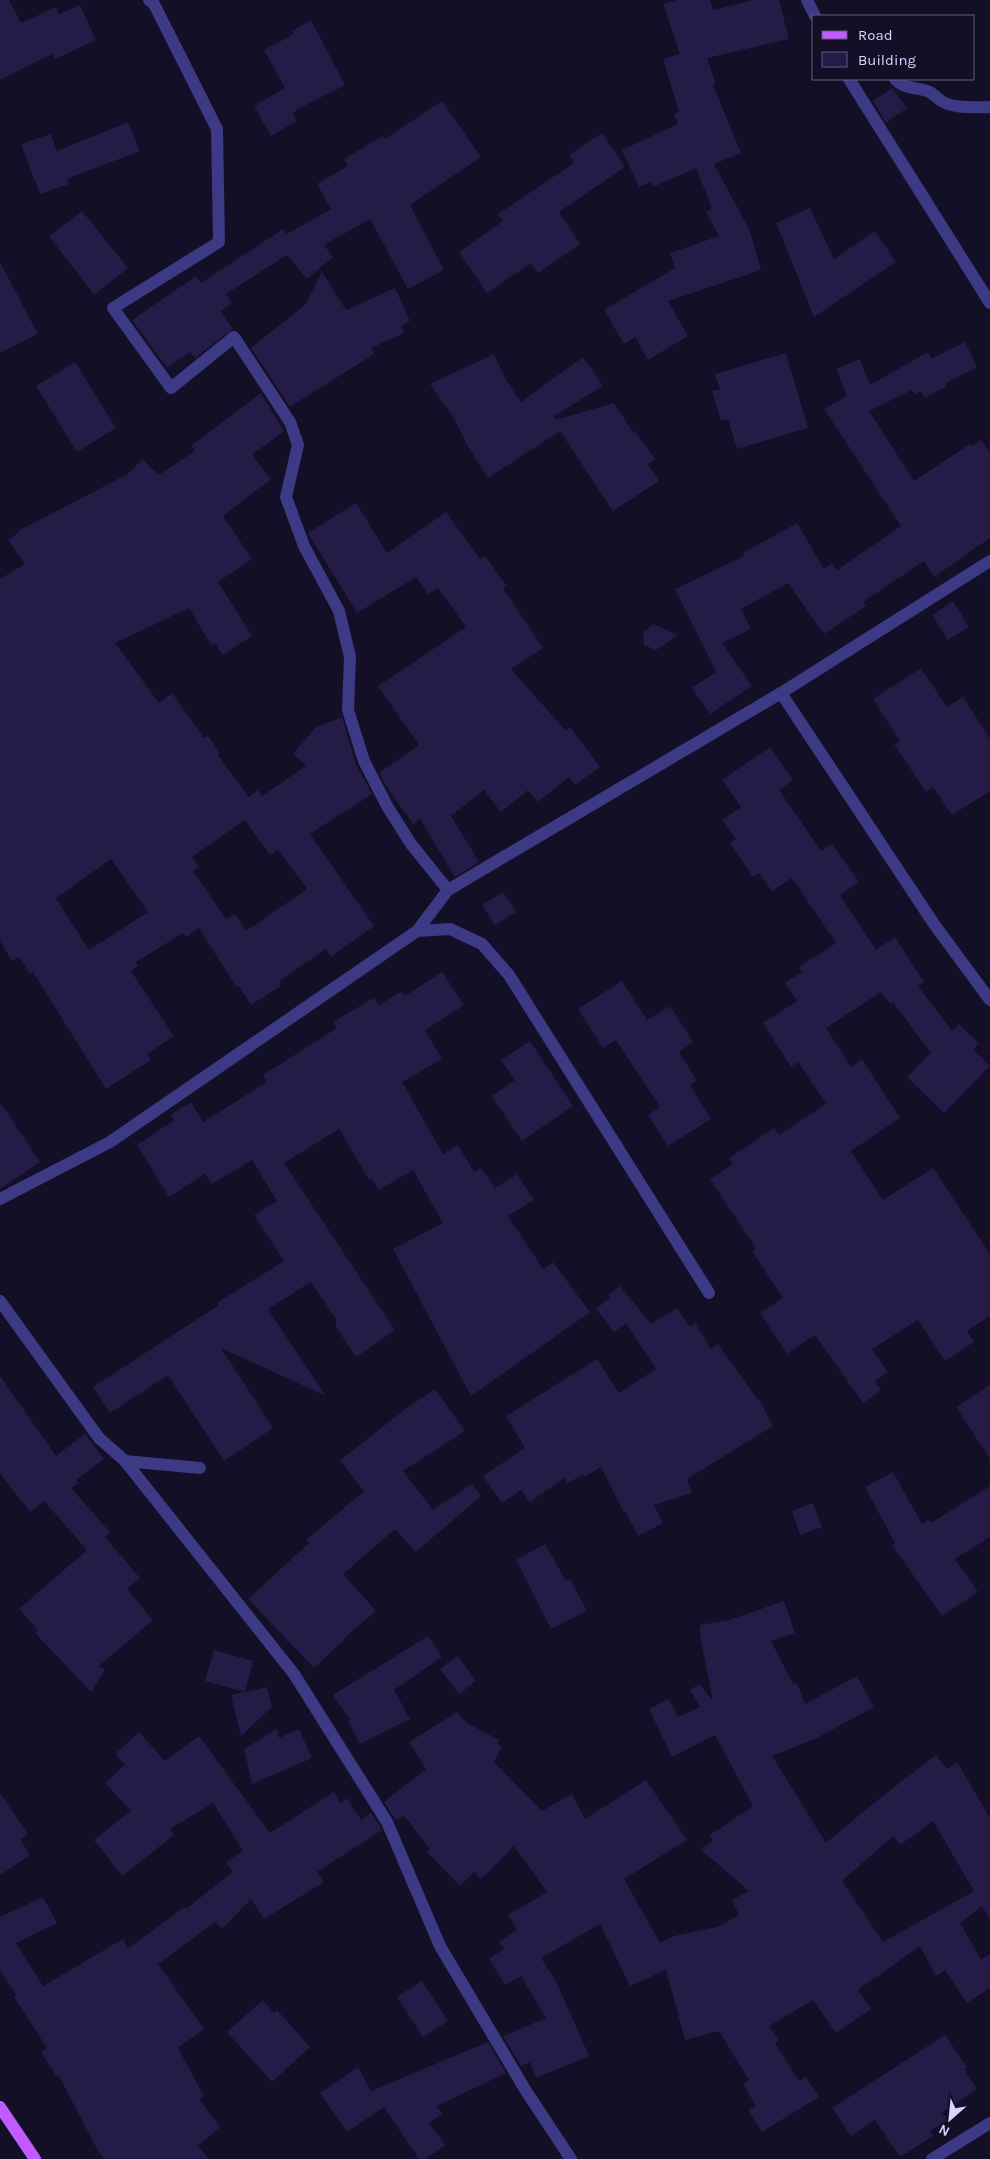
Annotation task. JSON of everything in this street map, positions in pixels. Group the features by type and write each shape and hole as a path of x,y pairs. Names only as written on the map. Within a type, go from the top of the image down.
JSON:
{"main road":[{"path":"0,2107 35,2159"}],"street":[{"path":"149,0 154,4 217,129 219,242 113,308 171,388 234,338 290,422 298,445 286,497 304,546 339,610 350,657 348,710 364,761 387,806 411,844 448,890"},
{"path":"807,0 814,15"},
{"path":"851,80 990,303"},
{"path":"896,80 909,87 930,92 943,102 960,107 990,108"},
{"path":"0,1199 110,1142 417,931 448,890 782,693 990,561"},
{"path":"782,693 934,924 990,1000"},
{"path":"417,931 450,929 482,944 508,975 709,1293"},
{"path":"0,1301 98,1438 125,1462 294,1674 387,1822 440,1946 526,2091 571,2159"},
{"path":"125,1462 200,1468"},
{"path":"932,2159 990,2123"}],"building":[{"path":"0,0 9,0 21,23 56,7 59,14 80,5 96,40 55,59 52,54 0,80"},
{"path":"677,0 710,0 713,10 754,0 779,0 789,39 707,58 716,84 713,85 741,153 714,164 750,231 761,270 668,301 688,336 648,360 635,337 624,344 604,310 675,268 670,253 719,236 706,212 712,208 696,168 653,187 651,182 639,187 622,150 678,124 674,114 679,112 663,59 680,54 663,4"},
{"path":"311,20 345,85 296,110 293,114 297,121 271,136 254,106 285,88 264,50 294,34 292,31"},
{"path":"892,88 907,108 886,123 873,101"},
{"path":"442,101 481,157 410,205 444,270 408,289 370,219 324,245 333,257 307,279 287,255 226,294 232,303 220,311 233,329 195,358 190,352 167,368 132,320 196,276 201,283 283,229 287,234 331,209 317,184 348,166 344,159 383,136 385,139"},
{"path":"128,122 140,151 67,179 69,184 40,194 21,144 51,134 57,151"},
{"path":"602,133 625,167 559,212 580,244 538,273 531,263 487,293 459,252 503,221 498,214 574,163 569,155"},
{"path":"810,208 834,259 875,231 896,262 814,317 776,223"},
{"path":"82,211 128,268 94,295 49,236"},
{"path":"0,262 38,334 0,353"},
{"path":"322,272 346,310 395,288 410,321 401,326 404,333 371,348 374,354 290,407 251,348 305,305"},
{"path":"965,342 977,367 946,383 947,386 925,398 921,391 915,395 912,390 869,411 914,481 970,444 972,446 981,440 990,453 990,538 934,577 924,561 863,602 866,606 824,634 788,583 741,609 751,629 722,643 752,686 710,714 692,688 716,672 675,589 744,556 743,553 797,523 824,569 832,563 837,570 901,526 824,409 847,396 836,369 860,359 870,385 928,352 931,359"},
{"path":"786,353 808,428 737,449 728,419 721,421 712,391 720,389 715,374"},
{"path":"494,354 506,380 521,402 583,357 603,386 554,416 556,420 614,403 633,432 635,431 655,459 648,464 659,481 613,511 560,431 488,478 467,445 455,420 430,384"},
{"path":"75,362 116,428 77,452 36,386"},
{"path":"261,393 284,431 252,455 271,479 223,516 252,559 218,582 252,636 223,655 215,643 211,645 189,608 115,643 159,703 172,693 204,738 208,736 220,753 218,755 249,797 258,790 262,796 306,766 293,754 315,728 342,717 356,764 372,794 310,834 374,926 331,957 326,949 279,981 281,986 251,1005 239,986 237,988 199,928 186,937 183,933 136,962 138,966 131,971 174,1036 147,1054 151,1060 106,1089 33,972 30,974 19,957 12,961 0,941 0,579 25,564 8,540 18,531 128,474 142,459 159,475 195,451 191,446","holes":["245,820 270,855 278,850 307,889 246,931 235,914 226,919 193,871 199,867 192,857","111,859 148,912 89,950 56,898"]},
{"path":"356,503 387,553 446,512 480,559 485,556 507,586 503,588 543,648 511,669 565,730 570,727 600,767 575,785 569,777 538,802 528,790 501,812 484,790 451,816 479,862 455,877 420,819 413,824 379,773 419,745 378,686 466,627 438,588 428,594 416,577 357,613 308,533"},
{"path":"953,601 969,627 948,640 932,615"},
{"path":"653,624 678,635 656,650 644,645 643,632"},
{"path":"921,668 947,707 963,697 990,739 990,791 952,815 933,787 926,792 894,744 900,741 873,699"},
{"path":"770,747 793,780 779,790 821,851 832,844 859,882 840,895 876,950 895,937 924,982 918,986 952,1031 959,1024 979,1043 973,1049 990,1066 944,1113 907,1077 931,1053 893,1002 890,1004 881,992 826,1028 851,1067 862,1059 900,1118 851,1151 883,1200 933,1168 990,1254 990,1316 967,1331 974,1342 945,1361 918,1320 872,1349 888,1372 875,1381 881,1390 863,1403 815,1335 787,1354 760,1313 783,1298 752,1251 756,1248 710,1179 733,1164 729,1158 774,1128 779,1135 826,1104 798,1062 791,1067 763,1023 797,1001 785,983 802,972 799,967 836,943 792,878 772,891 759,873 753,877 730,843 736,839 722,820 741,807 722,780"},
{"path":"503,892 516,912 495,925 482,905"},
{"path":"442,972 464,1005 425,1030 442,1059 402,1082 443,1154 458,1145 474,1172 481,1168 495,1188 517,1174 534,1200 508,1216 543,1269 553,1262 590,1312 471,1396 393,1249 443,1223 413,1170 379,1190 372,1178 369,1180 339,1129 284,1163 395,1330 356,1357 336,1327 336,1319 311,1282 268,1309 326,1396 221,1348 273,1428 224,1461 168,1375 110,1413 93,1387 219,1305 217,1303 284,1261 254,1215 277,1201 252,1160 212,1184 205,1174 169,1197 137,1145 174,1120 171,1114 191,1102 203,1122 267,1082 263,1075 337,1028 333,1022 374,998 379,1005 402,991 405,996"},
{"path":"622,981 647,1020 670,1006 693,1042 679,1052 697,1081 690,1085 711,1119 668,1146 648,1115 660,1107 616,1040 603,1048 578,1009"},
{"path":"530,1041 573,1106 522,1141 492,1096 515,1080 501,1060"},
{"path":"0,1102 40,1162 0,1189"},
{"path":"620,1286 651,1324 677,1308 690,1327 695,1323 711,1349 718,1344 759,1399 773,1426 687,1479 692,1493 654,1505 663,1523 638,1536 601,1467 584,1477 583,1474 567,1484 564,1478 530,1502 521,1490 502,1503 483,1476 525,1448 506,1416 597,1359 619,1393 656,1369 626,1323 614,1332 596,1309 610,1298 608,1295"},
{"path":"0,1376 56,1456 85,1434 104,1459 76,1480 79,1483 71,1488 110,1532 105,1537 140,1578 127,1589 153,1620 99,1666 105,1670 91,1692 35,1633 38,1630 19,1609 87,1550 44,1501 30,1512 0,1473"},
{"path":"990,1385 990,1459 956,1407"},
{"path":"435,1389 465,1431 403,1471 433,1510 472,1484 481,1496 416,1552 395,1529 343,1574 376,1611 343,1639 314,1668 248,1599 309,1543 306,1540 364,1491 340,1460 402,1411"},
{"path":"893,1472 922,1524 928,1520 931,1523 990,1486 990,1537 955,1559 978,1592 942,1616 892,1545 895,1543 865,1487"},
{"path":"813,1503 822,1527 800,1535 792,1511"},
{"path":"545,1544 566,1581 570,1579 587,1611 551,1629 516,1560"},
{"path":"784,1601 795,1633 771,1641 793,1684 797,1683 805,1704 857,1676 874,1707 817,1738 772,1756 826,1843 936,1755 947,1769 957,1762 990,1818 990,1919 982,1906 960,1923 981,1959 990,1954 990,1988 967,2003 945,1970 936,1976 920,1946 858,1990 871,2009 836,2033 813,2000 769,2026 779,2041 775,2043 799,2081 806,2077 819,2097 762,2132 748,2110 756,2106 743,2084 749,2080 719,2031 685,2040 666,1970 630,1986 600,1924 541,1958 556,1981 589,2056 536,2078 530,2062 521,2066 503,2036 546,2018 521,1976 505,1985 489,1959 504,1949 499,1942 517,1930 508,1915 547,1892 514,1846 481,1879 474,1872 460,1886 427,1852 430,1849 404,1816 396,1821 384,1802 426,1769 409,1742 457,1712 467,1723 499,1740 497,1744 502,1746 494,1762 542,1811 572,1794 585,1819 646,1780 687,1840 624,1879 660,1943 674,1936 717,1927 739,1915 732,1900 749,1891 700,1849 713,1841 710,1835 753,1806 715,1735 672,1757 649,1709 669,1699 678,1717 700,1707 690,1690 699,1684 713,1701 700,1635 700,1625 729,1620","holes":["933,1821 974,1891 883,1942 842,1881 893,1836 900,1845"]},
{"path":"428,1636 442,1657 394,1690 410,1719 360,1744 348,1721 350,1720 333,1695"},
{"path":"214,1650 253,1661 245,1692 205,1681"},
{"path":"458,1656 476,1681 459,1694 440,1669"},
{"path":"267,1687 272,1707 241,1736 231,1695"},
{"path":"277,1729 279,1738 299,1729 312,1758 252,1784 244,1749"},
{"path":"139,1732 165,1761 199,1736 270,1833 334,1792 340,1803 347,1798 361,1820 371,1812 382,1830 317,1872 324,1882 264,1919 251,1899 222,1929 215,1922 158,1964 204,2029 178,2048 204,2096 199,2099 220,2127 198,2146 209,2159 104,2159 59,2076 57,2077 41,2052 47,2048 14,1997 16,1995 0,1970 0,1917 43,1897 57,1923 16,1943 43,1986 123,1939 128,1948 185,1907 186,1909 233,1872 226,1862 243,1851 213,1803 170,1829 174,1835 122,1876 94,1840 131,1811 105,1783 125,1765 115,1754"},
{"path":"0,1793 28,1834 20,1839 30,1855 0,1875"},
{"path":"422,1981 448,2021 423,2037 397,1997"},
{"path":"263,2000 274,2013 277,2010 310,2047 272,2082 227,2032"},
{"path":"945,2035 967,2067 964,2069 977,2089 942,2112 948,2120 930,2131 933,2136 900,2157 875,2120 851,2136 832,2108"},
{"path":"488,2042 506,2073 437,2106 442,2114 429,2123 445,2145 425,2159 419,2159 384,2107 347,2132 320,2093 358,2067 371,2091"}]}
